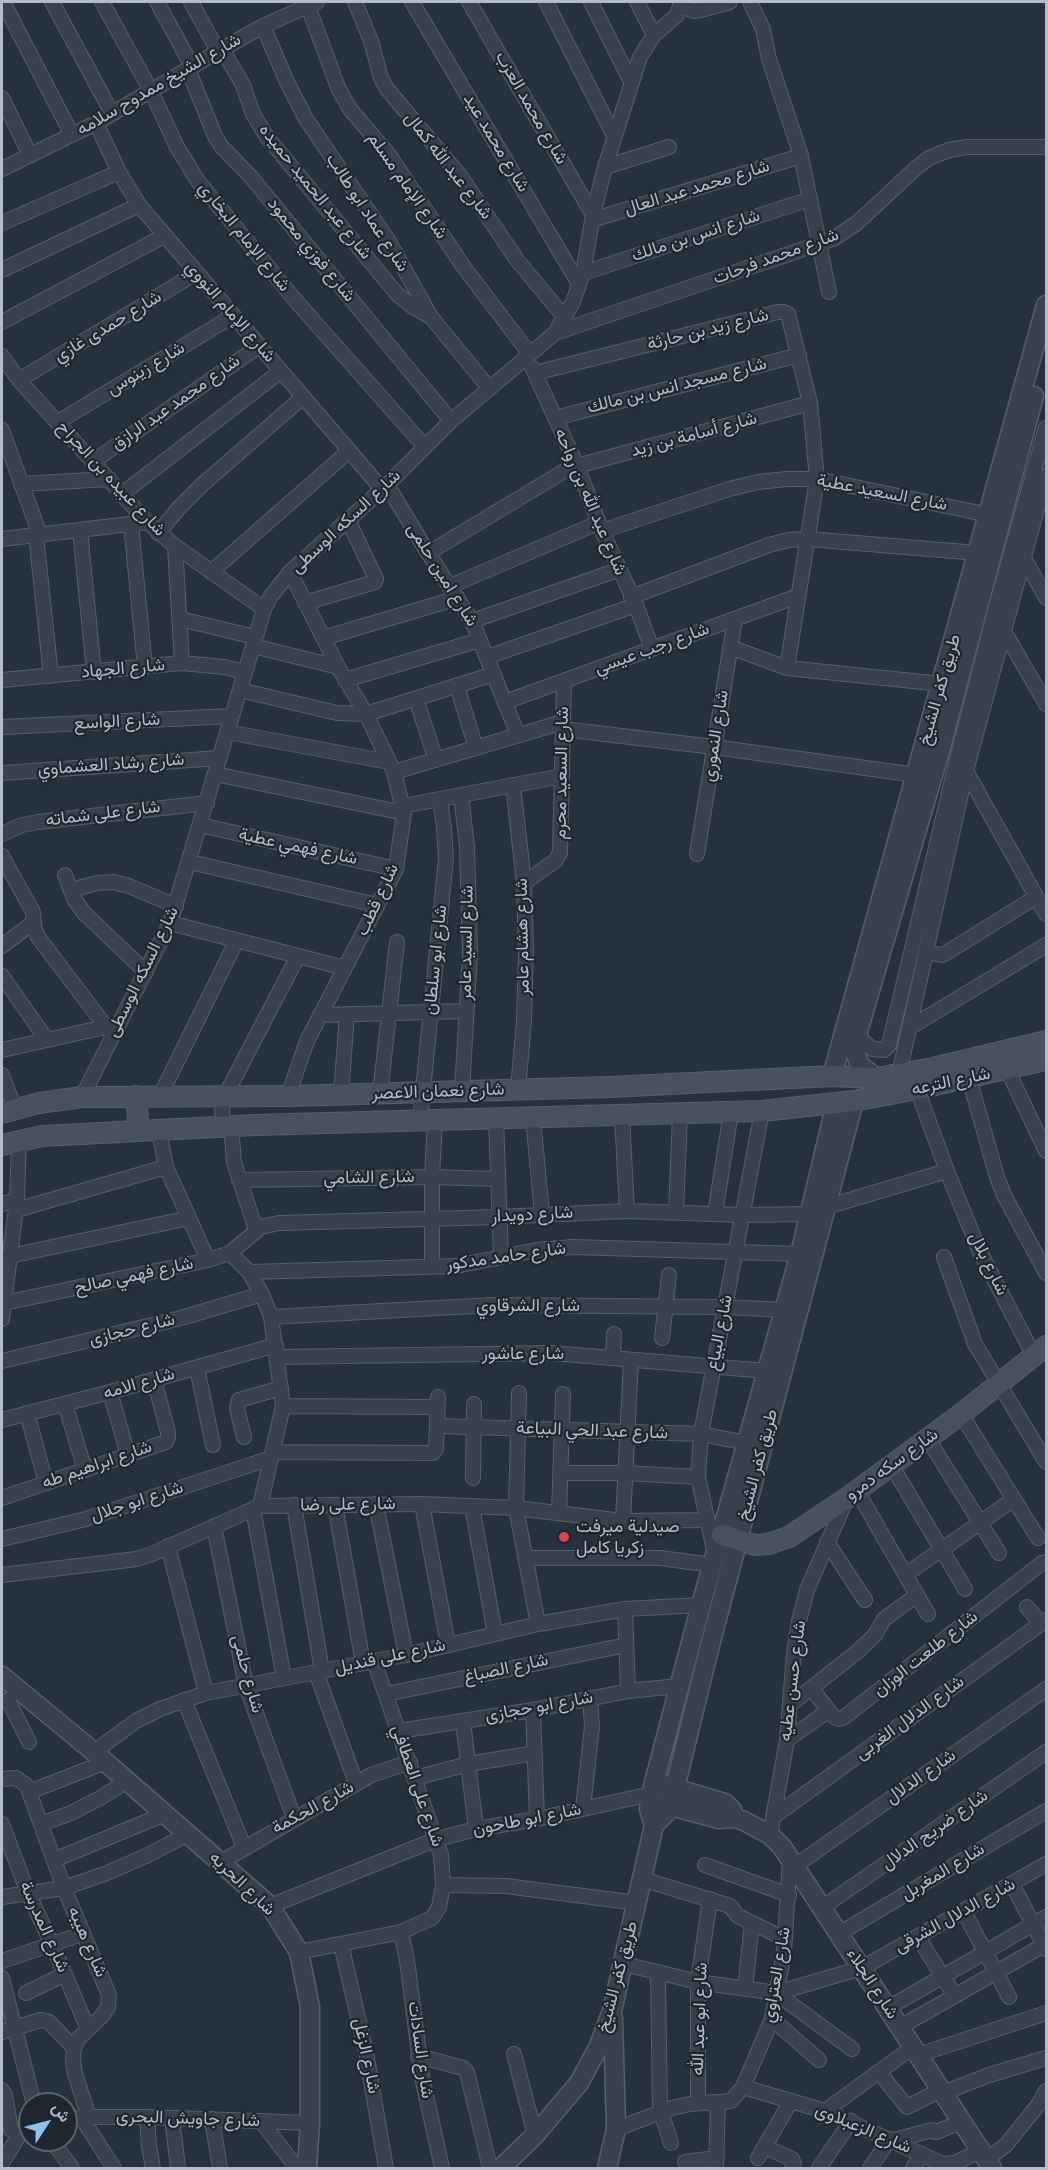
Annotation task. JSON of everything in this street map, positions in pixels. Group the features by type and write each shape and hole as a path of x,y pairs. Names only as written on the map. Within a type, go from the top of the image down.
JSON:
{"main road":[{"name":"شارع الترعه","path":"876,1078 1041,1052"},
{"name":"شارع الترعه","path":"845,1102 1007,1069 1041,1052"},
{"name":"شارع نعمان الاعصر","path":"12,1110 39,1102 82,1096 341,1095 610,1087 832,1076 876,1078"},
{"path":"610,1087 616,1116"},
{"path":"136,1096 139,1131"},
{"path":"255,1096 255,1125"},
{"path":"39,1102 42,1136"},
{"name":"شارع نعمان الاعصر","path":"14,1142 42,1136 227,1126 762,1111 845,1102"},
{"path":"12,1110 19,1124 14,1142"},
{"name":"شارع سكه دمرو","path":"730,1538 755,1545 768,1544 789,1537 892,1466 962,1414 1040,1351"}],"street":[{"path":"3,2 72,135"},
{"path":"52,2 112,114"},
{"name":"شارع الإمام البخاري","path":"102,2 182,156 210,196 296,301 425,447"},
{"name":"شارع فوزي محمود","path":"157,2 190,67 215,136 221,146 251,177 451,421"},
{"name":"شارع عبد الحميد حميده","path":"192,2 243,85 253,114 267,136 397,294 413,307 431,317"},
{"name":"شارع عبد الله كمال","path":"356,2 371,41 381,78 388,90 460,177 517,260 565,318"},
{"name":"شارع محمد عيد","path":"412,2 581,279"},
{"name":"شارع محمد العزب","path":"469,2 593,218"},
{"path":"546,2 614,136"},
{"path":"591,2 631,82"},
{"path":"637,2 654,35"},
{"path":"681,4 694,11 730,2"},
{"path":"750,2 763,29 772,69 801,156 829,292"},
{"name":"شارع الشيخ ممدوح سلامه","path":"2,169 96,123 263,26 312,4"},
{"name":"شارع الإمام مسلم","path":"312,4 339,90 350,109 389,155 463,266 528,354"},
{"name":"شارع السكه الوسطى","path":"82,1096 109,1031 146,972 170,923 264,609 290,573 384,487 451,421 555,333 565,318 581,279 605,167 640,57 654,35 677,15 681,4"},
{"name":"شارع عماد ابو طالب","path":"263,26 286,82 306,119 388,240 431,317 489,388"},
{"path":"2,98 30,155"},
{"name":"شارع الإمام النووي","path":"96,123 119,172 139,205 349,451 384,487"},
{"path":"605,167 669,147"},
{"name":"شارع محمد فرحات","path":"555,333 838,236 856,223 929,158 949,150 967,147 1047,147"},
{"name":"شارع محمد عبد العال","path":"593,218 801,156"},
{"path":"2,223 119,172"},
{"name":"شارع انس بن مالك","path":"581,279 810,199"},
{"path":"2,270 139,205"},
{"path":"2,322 164,236"},
{"name":"شارع حمدى غازي","path":"19,380 196,273"},
{"name":"طريق كفر الشيخ","path":"876,1078 860,1065 854,1045 856,1035 1042,351 1047,304"},
{"name":"شارع زيد بن حارثة","path":"535,373 783,312 788,315 791,319 810,403 817,479 787,668"},
{"name":"شارع زينوس","path":"58,422 233,316"},
{"name":"شارع محمد عبد الرازق","path":"94,461 259,346"},
{"name":"شارع عبد الله بن رواحه","path":"528,354 577,465 600,527 652,649"},
{"name":"شارع مسجد انس بن مالك","path":"555,418 799,355"},
{"name":"شارع عبيده بن الجراح","path":"2,356 19,380 158,533 264,609"},
{"path":"122,494 281,371"},
{"path":"158,533 202,484 303,397"},
{"name":"شارع أسامة بن زيد","path":"428,553 577,465 810,403"},
{"path":"856,1035 872,1049 884,1050 889,1046 994,614 1047,428"},
{"path":"2,430 38,535 51,676"},
{"path":"211,572 349,451"},
{"path":"21,484 109,479"},
{"name":"شارع السعيد عطية","path":"323,638 454,592 600,527 729,489 768,481 817,479 989,514"},
{"name":"طريق كفر الشيخ","path":"832,1076 916,775 932,750 942,684 989,514 1006,480"},
{"path":"899,1074 966,771 1003,630 1046,482"},
{"name":"شارع امين حلمى","path":"384,487 472,621 518,735"},
{"path":"305,603 375,582 376,579 348,520"},
{"path":"2,539 147,522"},
{"path":"131,524 145,667"},
{"path":"80,530 94,672"},
{"path":"487,657 633,601 769,545 808,539 978,553"},
{"path":"175,546 182,663"},
{"path":"1024,558 1047,598"},
{"path":"472,621 618,570"},
{"name":"شارع قطب","path":"288,1096 300,1059 320,1015 396,869 403,810 392,767 290,573"},
{"name":"شارع رجب عيسي","path":"505,702 798,596"},
{"path":"994,614 1047,704"},
{"path":"180,619 338,667"},
{"name":"شارع النموري","path":"697,854 735,619"},
{"path":"345,680 480,640"},
{"path":"730,647 787,668 942,684"},
{"name":"شارع الجهاد","path":"2,680 182,663 224,667 245,672"},
{"path":"240,690 337,714 366,714 494,674"},
{"name":"شارع السعيد محرم","path":"524,883 555,861 560,853 564,681"},
{"path":"457,686 476,748"},
{"path":"416,699 436,760"},
{"name":"شارع الواسع","path":"2,727 232,716"},
{"path":"227,732 392,767 436,760 518,735 563,726 916,775"},
{"name":"شارع رشاد العشماوي","path":"2,773 220,758"},
{"path":"966,771 1047,914"},
{"path":"215,774 403,810 440,799 562,776"},
{"name":"شارع هشام عامر","path":"513,785 524,883 524,1021 518,1089"},
{"name":"شارع السيد عامر","path":"461,795 469,900 470,953 462,1091"},
{"name":"شارع ابو سلطان","path":"432,1266 432,1177 423,1092 446,858 440,799"},
{"name":"شارع على شماته","path":"2,834 22,825 38,822 207,802"},
{"name":"شارع فهمي عطية","path":"200,825 396,869"},
{"path":"2,856 33,912 38,937 109,1031 47,1040 2,1050"},
{"path":"189,862 377,905"},
{"path":"65,875 84,913 146,972"},
{"path":"71,890 97,883 113,882 129,886 176,906"},
{"path":"926,952 941,955 946,953 1036,897"},
{"path":"2,946 34,922"},
{"path":"170,923 345,968"},
{"path":"160,1096 237,940"},
{"path":"380,1094 397,942"},
{"path":"909,1028 1047,945"},
{"path":"256,1230 239,1180 222,1106 225,1096 298,956"},
{"path":"2,976 47,1040"},
{"path":"320,1015 467,1011"},
{"path":"341,1095 347,1014"},
{"path":"1007,1069 1047,1150"},
{"path":"2,1075 12,1110"},
{"path":"969,1078 1004,1195 1047,1273"},
{"name":"شارع بلال","path":"917,1089 947,1171 980,1250 1040,1351"},
{"name":"طريق كفر الشيخ","path":"501,2169 535,2135 579,2083 598,2048 612,2011 654,1825 649,1809 652,1792 679,1686 714,1560 730,1538 845,1102"},
{"name":"شارع البياع","path":"714,1560 698,1477 701,1434 762,1111"},
{"path":"715,1214 731,1112"},
{"path":"676,1212 680,1114"},
{"path":"616,1116 627,1211"},
{"path":"496,1118 501,1256"},
{"path":"533,1118 542,1214"},
{"path":"159,1131 166,1167 208,1260"},
{"path":"2,1319 17,1205 14,1142"},
{"path":"2,1204 17,1205 166,1167"},
{"name":"شارع دويدار","path":"256,1230 279,1223 627,1211 742,1215 818,1211 947,1171"},
{"name":"شارع الشامي","path":"239,1180 432,1177 498,1179"},
{"name":"طريق كفر الشيخ","path":"654,1825 663,1817 675,1788 709,1649 747,1443 800,1254 818,1211"},
{"path":"10,1256 189,1218"},
{"name":"شارع فهمي صالح","path":"4,1303 208,1260 230,1253 243,1244 256,1230"},
{"name":"شارع حامد مدكور","path":"249,1272 456,1266 537,1250 573,1247 800,1254"},
{"path":"230,1253 249,1272 262,1294 271,1317 284,1406 256,1507 284,1678"},
{"path":"944,1257 975,1344 1047,1462"},
{"path":"662,1338 669,1275"},
{"name":"شارع حجازى","path":"2,1361 181,1318 262,1294"},
{"name":"شارع الشرقاوي","path":"271,1317 493,1305 725,1307 784,1310"},
{"path":"613,1357 614,1334"},
{"name":"شارع عاشور","path":"277,1351 552,1353 767,1371"},
{"name":"شارع الامه","path":"2,1420 197,1368 277,1351"},
{"path":"622,1521 631,1360"},
{"path":"197,1368 213,1445"},
{"name":"شارع ابراهيم طه","path":"2,1498 166,1442 168,1437 154,1380"},
{"path":"244,1437 237,1408 239,1400 281,1389"},
{"path":"110,1392 128,1455"},
{"path":"519,1393 516,1508 538,1624"},
{"path":"559,1513 563,1394"},
{"path":"284,1406 437,1402 437,1426"},
{"path":"65,1404 85,1470"},
{"path":"473,1478 474,1404"},
{"path":"27,1413 46,1483"},
{"path":"962,1414 1038,1538"},
{"name":"شارع عبد الحي البياعة","path":"437,1426 701,1434 747,1443"},
{"name":"شارع ابو جلال","path":"2,1539 86,1519 272,1455 433,1453 436,1449 437,1426"},
{"path":"928,1439 999,1553"},
{"path":"892,1466 965,1589"},
{"path":"560,1473 625,1473 698,1477"},
{"path":"852,1495 928,1614"},
{"name":"شارع حسن عطيه","path":"772,1826 787,1740 799,1621 807,1590 827,1542 852,1495"},
{"path":"905,1575 1014,1499"},
{"path":"376,1504 406,1654"},
{"path":"422,1504 448,1645"},
{"name":"شارع على رضا","path":"2,1575 136,1559 256,1507 422,1504 516,1508 622,1521 707,1520"},
{"path":"294,1505 319,1671 356,1783"},
{"name":"شارع على العطافي","path":"299,1952 400,1932 432,1918 439,1906 443,1885 442,1863 437,1839 386,1694 369,1662 335,1505"},
{"path":"472,1506 495,1634"},
{"name":"شارع حلمى","path":"214,1526 246,1686 294,1818"},
{"path":"827,1542 865,1600"},
{"path":"168,1546 206,1693"},
{"path":"525,1558 714,1560"},
{"name":"شارع طلعت الوزان","path":"828,1711 838,1719 843,1718 1042,1563 1047,1562"},
{"path":"791,1704 857,1652 874,1635 884,1618 917,1595"},
{"name":"شارع على قنديل","path":"29,1792 100,1757 136,1721 206,1693 369,1662 538,1624 625,1609 701,1605"},
{"path":"1028,1607 1044,1622"},
{"path":"625,1609 628,1691"},
{"name":"شارع الدلال الغربى","path":"772,1826 1044,1622"},
{"path":"691,1643 709,1649"},
{"name":"شارع الصباغ","path":"386,1694 626,1645"},
{"name":"شارع الحريه","path":"2,1676 11,1699 100,1757 270,1906 299,1952 310,2007 308,2169"},
{"name":"شارع ابو حجازى","path":"399,1731 533,1710 628,1691 679,1686"},
{"path":"787,1740 828,1711 811,1688"},
{"name":"شارع الدلال","path":"793,1862 1047,1689"},
{"path":"583,1809 592,1726 590,1698"},
{"path":"11,1699 28,1742"},
{"path":"184,1700 244,1847"},
{"path":"533,1710 537,1819"},
{"path":"463,1721 476,1829"},
{"name":"شارع ضريح الدلال","path":"823,1907 1047,1752"},
{"path":"415,1778 468,1764 535,1753"},
{"name":"شارع الحكمة","path":"220,1862 371,1775 410,1762"},
{"path":"2,1779 16,1778 22,1781 29,1792"},
{"path":"41,1824 81,1808 127,1781"},
{"name":"شارع الجلاء","path":"652,1792 675,1788 726,1803 735,1818"},
{"name":"شارع هيبه","path":"29,1792 82,1934 109,1995 108,2007 79,2038 74,2049"},
{"name":"شارع الجلاء","path":"652,1792 669,1806 720,1819 735,1818 772,1826 986,2160"},
{"name":"شارع ابو طاحون","path":"270,1906 437,1839 476,1829 583,1809 652,1792"},
{"name":"شارع المغربل","path":"840,1934 1047,1811"},
{"path":"54,1860 165,1814"},
{"name":"شارع المدرسة","path":"2,1824 28,1893 65,1974 87,2030"},
{"path":"2,1896 64,1888 107,1873 188,1834"},
{"name":"شارع العتراوي","path":"743,2087 772,2019 785,1939 793,1862"},
{"name":"شارع الدلال الشرقى","path":"776,1994 862,1968 1047,1864"},
{"path":"705,1865 789,1895"},
{"path":"642,1879 730,1906 738,1916 785,1939"},
{"path":"900,2027 996,1972 1046,1947 1012,1884"},
{"path":"443,1885 506,1886 637,1903"},
{"name":"شارع ابو عبد الله","path":"698,2103 698,1938 710,1899"},
{"path":"964,1912 1009,1997"},
{"path":"888,2008 1047,1917"},
{"path":"745,1989 752,1923"},
{"name":"شارع السادات","path":"400,1932 407,1960 418,2056 442,2169"},
{"path":"2,1961 82,1934"},
{"path":"918,1937 955,1996"},
{"name":"شارع الزغل","path":"341,1944 366,2052 386,2169"},
{"path":"624,1964 698,1982 776,1994 852,2049"},
{"path":"26,1993 65,1974"},
{"path":"658,1974 661,2112 671,2143"},
{"path":"2,1981 31,2092"},
{"path":"607,2169 616,2129 612,2011"},
{"path":"825,2111 879,2072 916,2051 1047,2013"},
{"path":"772,2019 819,2060"},
{"path":"2,2032 41,2020 49,2022 74,2049 75,2074 85,2117 114,2169"},
{"path":"514,2054 535,2135"},
{"path":"418,2056 463,2068 467,2072 490,2169"},
{"path":"879,2072 906,2106 942,2091 1047,2058"},
{"path":"616,2129 661,2112 698,2103 731,2101 743,2087"},
{"name":"شارع الزعبلاوى","path":"743,2087 851,2121 946,2166 965,2159 986,2160 1006,2145 1047,2091"},
{"path":"2,2090 5,2095 6,2131"},
{"path":"791,2101 762,2153 792,2159 794,2164 792,2169"},
{"path":"685,2162 717,2163 718,2103"},
{"path":"147,2117 153,2169"},
{"name":"شارع جاويش البحرى","path":"78,2118 147,2117 310,2123"},
{"path":"172,2118 178,2168"},
{"path":"212,2120 220,2169"},
{"path":"261,2121 297,2169"},
{"path":"819,2169 851,2121"},
{"path":"870,2169 892,2139 932,2130 936,2132 962,2122"},
{"path":"2,2163 18,2137"},
{"path":"60,2152 72,2169"},
{"path":"913,2169 922,2154"}],"place":[{"name":"صيدلية ميرفت زكريا كامل","path":"564,1537"}]}
